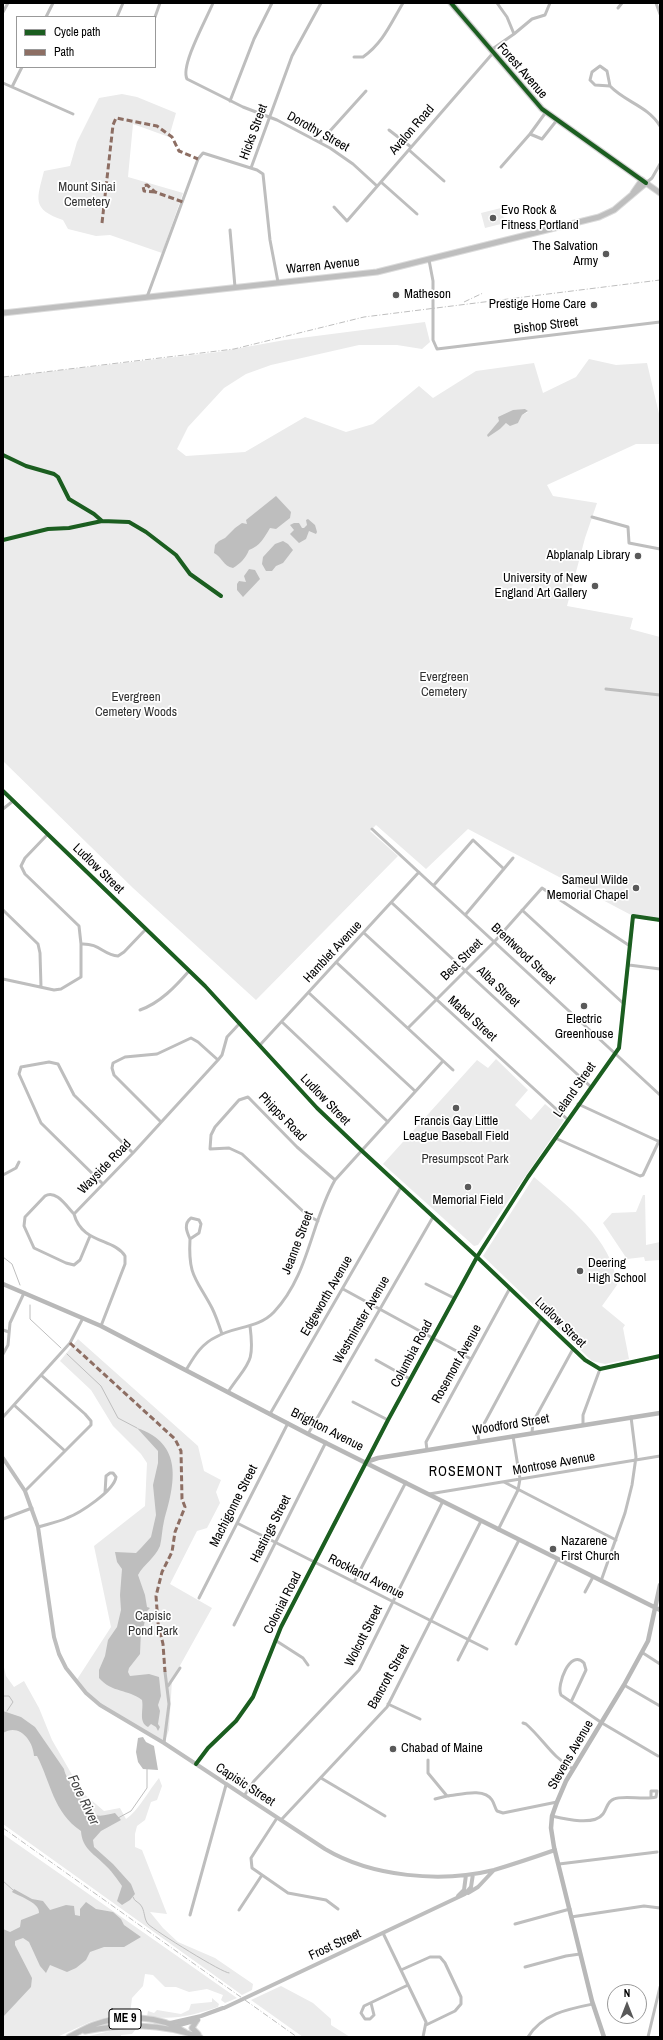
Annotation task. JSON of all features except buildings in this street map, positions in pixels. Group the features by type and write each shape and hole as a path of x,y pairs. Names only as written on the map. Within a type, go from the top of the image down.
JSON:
{"main road":[{"name":"Forest Avenue","path":"451,3 534,102 660,193"},
{"name":"Warren Avenue","path":"3,314 377,272 599,217 614,210 644,182"},
{"name":"Brighton Avenue","path":"3,1284 101,1326 308,1434 406,1482 557,1560 660,1610"},
{"name":"Woodford Street","path":"366,1462 378,1458 479,1441 660,1413"},
{"name":"Stevens Avenue","path":"604,2037 593,2004 555,1850 552,1816 573,1769 602,1723 648,1641 660,1585"},
{"name":"ME 9","path":"69,2037 94,2024 121,2019 140,2018 170,2023 186,2032"},
{"path":"197,2020 192,2028 194,2032 201,2037"},
{"name":"ME 9","path":"96,2029 127,2022 176,2026"},
{"name":"ME 9","path":"82,2031 132,2025 186,2032 201,2037"}],"street":[{"path":"3,12 8,3"},
{"path":"46,16 53,3"},
{"path":"117,16 123,3"},
{"path":"155,16 160,3"},
{"name":"Dorothy Street","path":"213,3 187,61 185,76 200,86 230,101 270,117 320,142 353,164 377,186"},
{"path":"230,101 254,39 272,3"},
{"name":"Hicks Street","path":"148,297 201,155 208,154 251,168 297,45 321,3"},
{"path":"354,57 363,57 389,31 403,3"},
{"path":"497,3 507,17 514,34"},
{"name":"Avalon Road","path":"334,206 348,221 492,52 532,19 545,15 550,3"},
{"path":"618,8 622,3"},
{"path":"656,3 660,14"},
{"path":"610,86 609,75 606,68 600,66 594,69 590,76 592,83 598,86 610,86 620,95 647,111 660,126"},
{"path":"12,87 22,68"},
{"path":"3,83 73,114"},
{"path":"320,142 366,91"},
{"path":"501,167 530,134 546,112"},
{"path":"656,120 660,116"},
{"path":"530,134 542,139 557,120"},
{"path":"389,130 444,181"},
{"path":"644,182 652,178 660,164"},
{"path":"251,168 260,171 264,179 270,240 278,282"},
{"path":"381,182 417,214"},
{"path":"230,230 235,287"},
{"name":"Bishop Street","path":"429,260 433,281 432,324 435,348 445,350 660,322"},
{"path":"592,517 628,527 628,543 660,549"},
{"path":"606,689 660,695"},
{"name":"Ludlow Street","path":"3,791 189,971 240,1023 318,1108 361,1150 477,1257 573,1349 590,1364 600,1369"},
{"path":"3,809 13,801"},
{"name":"Brentwood Street","path":"372,829 616,1052 660,1095"},
{"path":"3,979 54,990 61,989 81,977 80,930 77,922 22,871 22,861 47,834"},
{"path":"434,885 473,840 504,869"},
{"path":"466,914 513,858"},
{"name":"Hamblet Avenue","path":"260,1045 419,872"},
{"name":"Best Street","path":"408,1028 464,970 495,941 540,889 545,888 630,946"},
{"name":"Alba Street","path":"392,903 590,1086"},
{"path":"3,910 38,944 40,953 41,987"},
{"path":"522,910 624,1004"},
{"name":"Leland Street","path":"477,1257 567,1119 619,1048 633,916 660,920"},
{"path":"81,944 94,944 108,953 118,956 124,952 146,929"},
{"name":"Mabel Street","path":"364,933 567,1119"},
{"path":"336,962 453,1070"},
{"path":"629,965 660,969"},
{"path":"140,1010 150,1007 189,971"},
{"path":"309,993 415,1092"},
{"path":"282,1022 388,1122"},
{"name":"Wayside Road","path":"74,1214 133,1153 218,1060 222,1055 226,1037 240,1023"},
{"path":"161,1122 114,1075 112,1068 113,1063 125,1058 157,1054 191,1038 198,1042 218,1060"},
{"name":"Jeanne Street","path":"186,1370 200,1349 222,1334 250,1326 267,1318 283,1302 299,1274 318,1221 335,1180 443,1061"},
{"path":"103,1184 41,1123 19,1074 21,1066 49,1062 58,1064 74,1095 133,1153"},
{"name":"Phipps Road","path":"318,1221 307,1215 242,1154 228,1148 210,1149 211,1135 215,1128 239,1100 248,1097 297,1147 335,1180"},
{"path":"555,1138 640,1176 643,1175 659,1141 578,1104"},
{"path":"3,1175 16,1168 19,1162"},
{"name":"Edgeworth Avenue","path":"270,1414 401,1188"},
{"path":"90,1236 80,1260 74,1265 66,1263 34,1248 24,1226 25,1217 45,1196 48,1194 55,1195 74,1214 76,1222 90,1236 120,1251 125,1260 101,1326"},
{"name":"Westminster Avenue","path":"308,1434 433,1217"},
{"path":"190,1239 199,1233 201,1224 198,1220 190,1218 187,1223 186,1231 190,1239 190,1262 193,1274 213,1309 222,1334"},
{"name":"Columbia Road","path":"366,1462 477,1257"},
{"path":"426,1284 454,1298"},
{"name":"Rosemont Avenue","path":"427,1450 426,1442 510,1288"},
{"path":"343,1289 471,1359"},
{"path":"3,1354 8,1345 10,1323 24,1293"},
{"path":"3,1417 70,1343 83,1318"},
{"path":"479,1441 478,1435 541,1318"},
{"path":"228,1392 250,1361 252,1343 250,1326"},
{"path":"3,1330 9,1332"},
{"path":"532,1433 533,1422 573,1349"},
{"path":"583,1425 583,1415 600,1369 660,1356"},
{"path":"376,1360 410,1379"},
{"path":"25,1491 88,1428 91,1421 41,1375"},
{"path":"353,1402 388,1420"},
{"path":"14,1405 65,1452"},
{"path":"601,1581 629,1501 636,1460 630,1418"},
{"name":"Machigonne Street","path":"199,1598 288,1423"},
{"path":"498,1530 518,1490 520,1479 513,1436"},
{"name":"Hastings Street","path":"234,1625 326,1442"},
{"name":"Montrose Avenue","path":"428,1494 660,1456"},
{"name":"Capisic Street","path":"3,1458 25,1491 38,1527 54,1637 59,1654 66,1668 86,1692 100,1705 164,1743 226,1785 337,1856 364,1867 402,1874 466,1875 494,1870 555,1850"},
{"name":"Colonial Road","path":"196,1764 208,1748 236,1721 253,1697 262,1680 275,1640 366,1462"},
{"path":"38,1527 69,1517 105,1493 116,1480 113,1473 106,1476 105,1493"},
{"path":"354,1582 406,1482"},
{"path":"504,1482 616,1540"},
{"name":"Wolcott Street","path":"244,1796 254,1781 355,1675 442,1501"},
{"path":"3,1519 32,1508"},
{"name":"Bancroft Street","path":"338,1909 326,1900 288,1893 252,1868 251,1858 279,1819 322,1778 378,1718 388,1704 480,1521"},
{"name":"Rockland Avenue","path":"237,1522 487,1649"},
{"path":"458,1660 519,1540"},
{"path":"516,1644 557,1560"},
{"path":"585,1592 593,1577"},
{"path":"275,1640 303,1658 308,1665"},
{"path":"642,1653 660,1664"},
{"path":"571,1702 586,1670 584,1663 578,1659 570,1663 559,1688 561,1695 571,1702 602,1723 658,1756"},
{"path":"168,1686 180,1668"},
{"path":"164,1743 169,1708 168,1686 165,1672"},
{"path":"624,1685 660,1706"},
{"path":"388,1704 420,1720"},
{"path":"523,1724 526,1724 540,1737 553,1755 573,1769"},
{"path":"428,1760 428,1773 447,1796"},
{"path":"322,1778 385,1816"},
{"path":"190,1915 226,1785"},
{"path":"435,1799 472,1793 485,1794 491,1798 497,1811 503,1813 557,1802"},
{"path":"552,1816 572,1821 593,1819 602,1815 610,1801 615,1798 648,1799 651,1797"},
{"path":"559,1864 657,1852"},
{"name":"Frost Street","path":"170,2023 201,2016 223,2008 383,1933 478,1887 494,1870"},
{"path":"465,1894 471,1887 473,1874"},
{"path":"455,1898 464,1890 466,1875"},
{"path":"239,1910 262,1876"},
{"path":"571,1917 644,1906 660,1908"},
{"path":"515,1924 570,1909"},
{"path":"383,1933 426,2025 423,2037"},
{"path":"524,1967 566,1956 580,1954"},
{"path":"401,1970 430,1957 440,1958 445,1963 460,1995 461,2004 457,2010 426,2025"},
{"path":"371,2003 374,2015 370,2018 365,2018 361,2015 361,2009 371,2003 408,1985"},
{"path":"648,2037 660,1987"},
{"path":"528,2037 534,2028 547,2018 593,2004"},
{"name":"Frost Street","path":"176,2026 215,2014 223,2008"}],"green space":[{"name":"Mount Sinai Cemetery","path":"122,94 137,97 176,113 169,137 133,124 128,177 183,193 162,253 110,235 96,236 68,229 63,220 46,212 41,207 39,202 38,196 44,171 70,166 77,142 99,98"},
{"name":"Evo Rock & Fitness Portland","path":"501,208 505,223 485,228 481,213"},
{"path":"425,322 430,342 422,349 397,345 359,345 271,365 246,374 224,388 188,427 177,449 186,456 245,452 305,417 346,432 373,424 419,386 433,398 476,371 534,363 543,393 576,377 589,359 616,365 647,363 660,418 660,444 636,444 547,485 553,496 597,503 585,538 567,606 633,618 630,629 660,637 660,919 633,916 468,829 426,869 376,825 370,831 398,856 256,1000 133,888 3,761 3,377 218,352 285,340","holes":["525,409 528,412 522,415 518,423 506,423 500,429 487,435 499,422 509,415"]},
{"name":"Presumpscot Park","path":"496,1059 528,1090 515,1105 531,1120 545,1104 564,1120 478,1245 474,1246 383,1164 477,1060 488,1068"},
{"name":"Presumpscot Park","path":"534,1177 586,1224 607,1253 614,1268 617,1285 602,1306 625,1325 623,1328 629,1359 605,1364 592,1361 483,1256"},
{"path":"643,1195 645,1195 646,1245 660,1242 660,1260 645,1261 644,1257 627,1259 603,1223 612,1213 636,1212"},
{"name":"Capisic Pond Park","path":"78,1339 198,1446 204,1471 221,1480 216,1492 220,1503 207,1528 197,1531 170,1584 212,1608 172,1680 169,1730 164,1743 100,1705 76,1681 111,1627 94,1546 145,1506 147,1463 141,1454 113,1426 91,1390 60,1361"},
{"path":"3,1663 6,1676 14,1687 24,1681 39,1708 52,1740 82,1792 104,1811 120,1808 126,1819 139,1806 159,1778 162,1786 157,1800 151,1802 145,1820 137,1826 135,1834 135,1847 142,1850 167,1914 150,1912 163,1928 178,1942 215,1958 253,1984 252,1990 242,1995 3,1824"},
{"path":"3,1834 237,1998 225,2003 221,2000 223,1995 207,1989 189,1992 176,1987 165,1987 153,1975 145,1974 143,1986 132,1998 130,2014 114,2015 90,2022 57,2037 3,2037"},
{"path":"281,1986 313,2003 331,2019 331,2025 350,2037 303,2037 251,2000"},
{"path":"212,1998 219,2004 218,2007 183,2016 165,2018 147,2016 148,2011 154,2013 157,2010 181,2014 189,2010 191,2004 212,2002"},
{"path":"136,2029 132,2034 121,2035 121,2037 85,2037 110,2031"}],"shaded area":[{"path":"525,409 528,411 522,415 518,423 510,426 506,423 488,437 487,435 499,421 498,417 513,410"},
{"path":"276,496 291,512 290,518 276,529 270,528 261,541 249,550 244,558 233,568 227,565 214,553 215,545 242,523 247,524 246,520"},
{"path":"308,519 315,525 317,532 316,534 309,531 306,539 299,543 290,534 294,530 290,525 299,523 302,528 304,528 307,525 306,520"},
{"path":"283,541 293,550 283,563 276,566 272,571 266,571 262,564 263,557 275,544"},
{"path":"249,569 255,570 260,579 243,597 237,590 237,584 239,581 246,582 244,576"},
{"path":"137,1428 152,1435 163,1444 169,1454 173,1479 163,1524 160,1546 138,1575 145,1595 147,1607 150,1608 147,1611 144,1625 141,1630 140,1654 129,1668 128,1672 130,1676 149,1674 159,1677 161,1696 158,1705 160,1711 158,1724 160,1727 158,1731 156,1727 151,1724 148,1727 143,1722 142,1700 131,1694 109,1686 99,1678 99,1670 105,1656 108,1640 117,1627 121,1610 120,1595 122,1569 117,1562 115,1552 136,1553 151,1537 156,1515 153,1485 158,1463 158,1451"},
{"path":"3,1711 21,1717 35,1727 64,1769 77,1794 92,1812 100,1816 115,1813 121,1820 101,1831 93,1840 94,1847 113,1864 131,1884 135,1894 130,1900 122,1905 117,1901 122,1886 109,1869 89,1850 83,1842 81,1831 64,1815 58,1806 42,1766 37,1756 34,1756 28,1739 20,1732 14,1730 9,1730 3,1733"},
{"path":"143,1737 146,1742 154,1746 158,1770 143,1769 138,1762 136,1752 138,1738"},
{"path":"14,1889 32,1899 43,1901 50,1910 66,1905 74,1906 75,1915 80,1916 80,1909 86,1902 96,1909 113,1912 121,1919 124,1925 141,1937 124,1947 104,1947 90,1952 86,1960 76,1968 67,1972 50,1965 46,1973 40,1966 29,1942 23,1938 15,1941 15,1945 32,1978 31,1987 3,2017 3,1929 10,1932 20,1927 21,1920 39,1913 38,1909 33,1903 12,1892"}],"waterway":[{"path":"3,1257 12,1264 20,1285"},
{"path":"30,1305 30,1319 61,1348"},
{"path":"67,1354 101,1386 118,1418 137,1428"},
{"path":"3,1696 9,1696 13,1702 7,1711"},
{"path":"118,1818 131,1811 147,1788 147,1768"},
{"path":"3,1881 13,1890"},
{"path":"133,1897 141,1905 148,1924 189,1952 229,1973"}],"railway":[{"path":"3,377 234,349 364,317 660,280"},
{"path":"464,302 483,293"},
{"path":"3,1828 297,2037"}],"marked path":[{"path":"102,223 113,125 116,118 157,126 172,137 179,151 198,159"},
{"path":"155,192 144,191 143,186 147,185 155,192 183,202"},
{"path":"70,1343 175,1439 181,1451 182,1499 185,1507 175,1532 172,1552 162,1572 156,1596 158,1623 163,1644 165,1672"}],"cycle path":[{"path":"451,3 542,109 646,183"},
{"path":"3,455 26,466 54,474 58,477 69,499 94,514 102,521 129,522 146,532 176,555 190,574 221,596"},
{"path":"3,540 48,529 69,528 102,521"},
{"path":"3,791 205,986 317,1108 585,1360 600,1369 660,1356"},
{"path":"196,1764 208,1748 236,1721 253,1697 281,1627 388,1420 477,1257 528,1177 619,1048 633,916 660,920"}],"place":[{"name":"Evo Rock & Fitness Portland","path":"493,218"},
{"name":"The Salvation Army","path":"606,254"},
{"name":"Matheson","path":"396,295"},
{"name":"Prestige Home Care","path":"594,305"},
{"name":"Abplanalp Library","path":"638,556"},
{"name":"University of New England Art Gallery","path":"595,586"},
{"name":"Sameul Wilde Memorial Chapel","path":"636,888"},
{"name":"Electric Greenhouse","path":"584,1006"},
{"name":"Francis Gay Little League Baseball Field","path":"456,1108"},
{"name":"Memorial Field","path":"468,1187"},
{"name":"Deering High School","path":"580,1271"},
{"name":"Nazarene First Church","path":"553,1549"},
{"name":"Chabad of Maine","path":"393,1749"}],"district":[{"name":"ROSEMONT","path":"466,1472"}],"park label":[{"name":"Evergreen Cemetery","path":"444,686"},
{"name":"Evergreen Cemetery Woods","path":"136,706"}],"water label":[{"name":"Fore River","path":"83,1800"}]}
